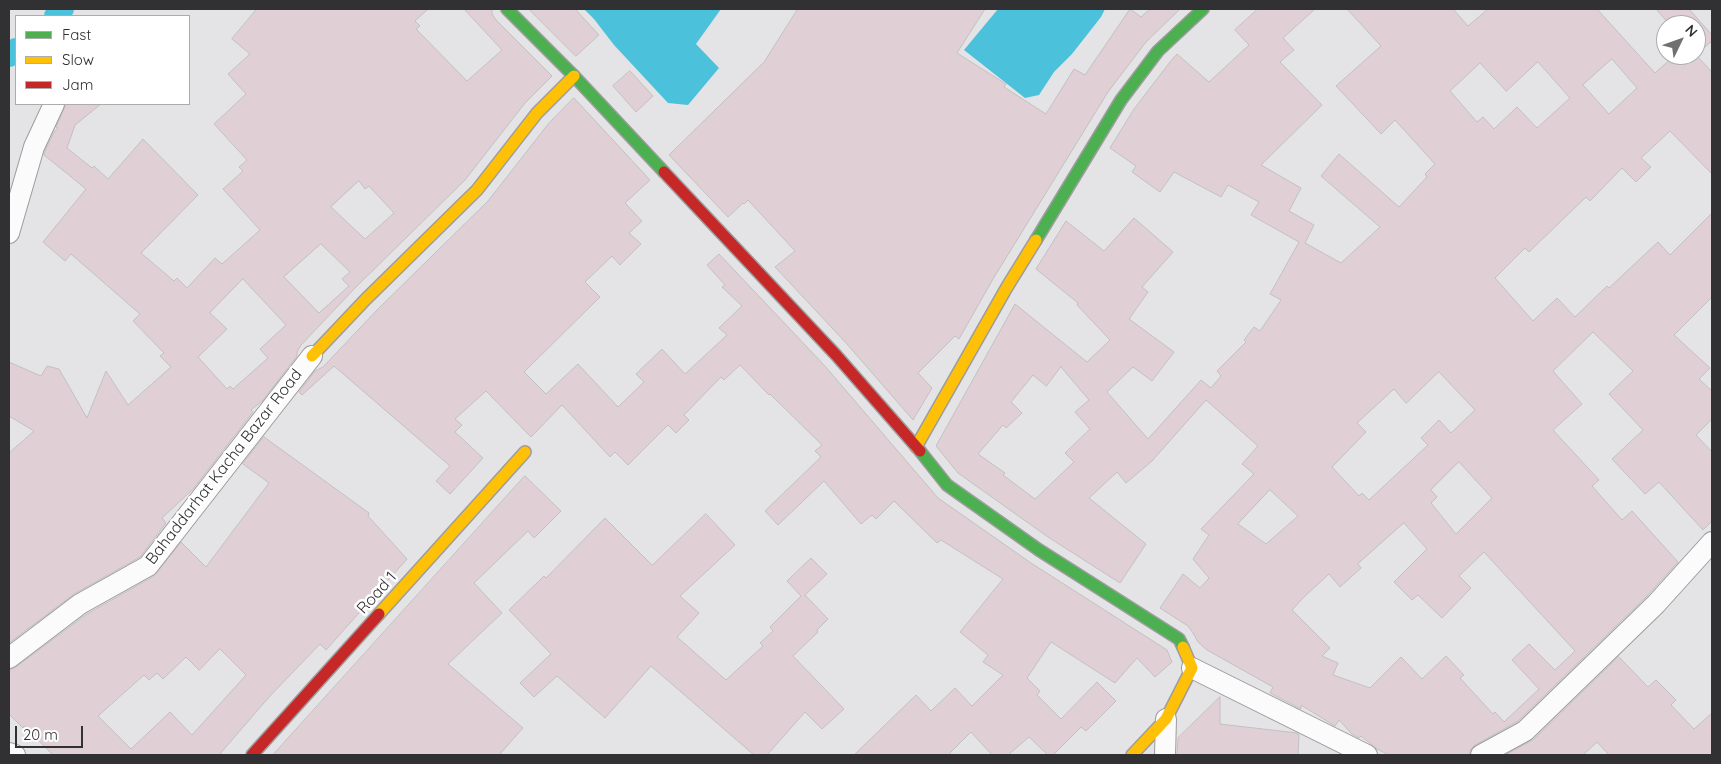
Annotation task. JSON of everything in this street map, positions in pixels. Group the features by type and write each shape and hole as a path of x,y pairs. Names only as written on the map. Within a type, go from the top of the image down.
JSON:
{"street":[{"path":"507,9 574,76 836,355 947,485 1039,550 1178,639 1192,668 1367,755"},
{"path":"916,447 1007,287 1121,100 1158,51 1202,9"},
{"path":"312,356 366,299 477,190 537,113 574,76"},
{"path":"9,233 34,147 54,105"},
{"name":"Bahaddarhat Kacha Bazar Road","path":"9,658 80,604 148,566 312,356"},
{"name":"Road 1","path":"252,755 525,452"},
{"path":"1481,755 1525,731 1656,604 1712,542"},
{"path":"1132,755 1166,719 1192,668"},
{"path":"1165,755 1166,719"},
{"path":"9,753 15,755"}],"water":[{"path":"584,9 721,9 696,44 719,68 688,105 668,103 614,45"},
{"path":"998,9 1105,9 1101,17 1072,54 1054,72 1039,95 1025,98 964,50"}],"building":[{"path":"257,9 428,9 415,21 420,26 416,29 467,81 502,50 464,9 492,9 492,14 496,20 552,76 525,103 465,180 355,288 301,345 297,356 263,400 251,410 253,412 193,489 162,518 166,523 140,557 74,594 9,643 9,453 34,431 9,416 9,362 41,376 47,366 59,369 87,418 106,371 128,405 171,367 160,356 164,353 133,321 140,314 71,254 65,261 43,242 86,189 44,155 45,151 54,132 58,128 56,127 66,105 100,105 75,125 67,148 92,168 94,166 108,179 143,139 198,195 141,253 174,281 177,278 187,288 215,258 222,264 260,230 223,189 243,171 239,167 247,160 214,124 246,94 228,74 250,54 232,39","holes":["359,181 365,189 369,186 394,213 365,239 331,207","321,244 350,272 342,279 349,286 319,313 284,277","243,279 286,325 260,349 268,358 233,389 230,386 227,389 198,357 227,329 210,313"]},
{"path":"529,9 575,9 599,35 576,56"},
{"path":"798,9 985,9 957,53 1006,84 1004,87 1046,114 1074,69 1085,75 1130,9 1141,17 1150,9 1180,9 1146,42 1108,92 993,279 959,339 955,336 918,373 932,388 913,420 847,344 775,267 795,251 748,200 728,217 669,155 764,62"},
{"path":"1258,9 1315,9 1283,38 1294,50 1280,62 1322,105 1261,165 1301,188 1289,211 1314,225 1305,243 1341,263 1380,227 1321,176 1339,154 1399,207 1427,177 1425,174 1435,164 1395,120 1381,134 1336,86 1381,46 1347,9 1453,9 1468,26 1488,9 1597,9 1655,73 1664,65 1705,65 1712,72 1712,174 1670,131 1641,158 1651,167 1636,182 1622,168 1590,201 1586,197 1529,252 1525,248 1495,278 1533,321 1557,298 1575,317 1607,286 1609,288 1658,242 1670,255 1712,213 1712,297 1674,335 1710,368 1699,379 1712,391 1712,419 1696,435 1712,452 1712,521 1703,530 1659,482 1645,494 1612,459 1643,430 1609,394 1633,371 1593,332 1553,371 1582,404 1553,430 1599,480 1592,486 1622,520 1632,511 1678,562 1647,596 1518,721 1475,745 1469,755 1389,755 1377,749 1361,736 1359,738 1352,734 1339,720 1335,726 1301,705 1301,709 1270,693 1273,687 1207,650 1198,642 1188,626 1160,608 1183,574 1200,588 1209,578 1193,559 1209,535 1201,529 1254,474 1242,464 1258,446 1206,400 1152,461 1126,483 1117,472 1089,498 1146,544 1120,583 1048,537 958,473 936,446 1015,304 1087,362 1110,340 1077,305 1078,303 1036,269 1066,221 1104,251 1134,218 1173,252 1142,287 1148,292 1129,319 1174,352 1152,381 1133,367 1107,392 1148,439 1201,380 1211,388 1221,376 1217,371 1246,342 1244,340 1254,327 1260,331 1281,300 1270,294 1299,242 1251,215 1259,202 1228,185 1221,197 1174,172 1160,192 1132,172 1136,166 1110,148 1134,109 1177,54 1209,82 1249,45 1235,30","holes":["1612,59 1637,88 1609,114 1583,85","1538,62 1570,98 1537,128 1517,107 1494,129 1483,117 1477,122 1450,91 1480,63 1506,91","1061,367 1089,400 1075,412 1090,429 1065,453 1074,462 1035,499 1003,475 1005,473 978,454 1003,425 1006,428 1022,413 1011,402 1033,375 1046,386","1439,372 1475,410 1451,433 1439,420 1421,438 1428,445 1369,500 1362,493 1359,496 1332,467 1366,432 1357,423 1394,389 1406,403","1459,462 1492,498 1456,534 1431,503 1437,497 1431,490","1270,490 1298,516 1266,544 1238,524","1404,523 1427,549 1394,582 1412,600 1418,595 1442,618 1471,588 1459,576 1484,552 1575,651 1555,670 1529,644 1512,660 1539,689 1504,722 1495,712 1493,714 1460,678 1464,675 1446,656 1422,679 1401,657 1370,688 1333,675 1338,663 1322,656 1330,648 1292,610 1329,574 1340,587 1361,568 1358,564"]},
{"path":"1656,9 1689,9 1694,15 1661,15"},
{"path":"1706,28 1712,35 1712,41 1706,46"},
{"path":"630,71 653,96 636,112 613,86"},
{"path":"574,98 650,180 625,203 642,221 629,233 641,244 620,265 612,256 585,282 600,297 524,372 546,394 578,364 618,407 644,382 636,374 662,349 685,374 727,335 719,328 742,306 722,287 725,285 707,265 719,254 824,365 938,498 1031,563 1167,650 1172,662 1155,677 1137,658 1115,683 1051,642 1027,678 1040,691 1037,695 1061,719 1097,682 1116,701 1086,731 1081,727 1053,755 1048,755 1029,737 1008,755 992,755 971,732 948,755 854,755 916,695 931,711 955,688 972,706 1003,675 983,662 988,655 960,632 1003,579 941,540 937,543 894,501 876,519 872,515 861,524 824,481 778,525 765,511 821,457 815,451 822,445 740,365 724,380 721,377 684,415 689,420 676,433 668,425 628,465 615,452 610,457 562,405 531,437 486,391 455,419 462,425 455,432 483,458 450,494 436,481 450,466 334,366 302,395 299,392 315,371 323,367 377,310 488,201 549,123"},
{"path":"264,437 369,513 368,516 407,559 326,650 320,644 270,696 219,755 53,755 9,714 9,670 16,667 87,614 154,576 181,542 206,567 269,483 243,464","holes":["220,649 246,675 192,735 170,712 131,749 98,716 144,675 149,680 157,673 163,679 186,657 199,670"]},
{"path":"525,476 561,511 534,538 528,531 474,583 502,613 448,664 523,728 499,755 273,755"},
{"path":"706,514 735,545 680,596 699,613 677,637 726,680 763,646 760,643 773,631 770,627 801,596 787,581 811,558 827,574 805,595 828,619 817,630 818,632 793,656 844,709 822,729 805,712 767,755 754,755 651,666 605,718 557,676 534,697 520,683 551,654 509,610 544,576 546,578 605,518 652,565"},
{"path":"1619,657 1648,687 1656,680 1676,700 1671,705 1694,729 1712,713 1712,755 1609,755 1597,742 1583,755 1505,755 1533,740"},
{"path":"1220,697 1220,724 1297,733 1299,735 1298,755 1177,755 1178,738"}],"waterway":[{"path":"57,15 62,9"},
{"path":"9,55 15,51"}],"traffic: fast":[{"path":"507,9 574,76 664,172"},
{"path":"1036,240 1121,100 1158,51 1203,9"},
{"path":"920,451 947,485 1039,550 1179,639 1183,647"}],"traffic: slow":[{"path":"312,356 366,299 477,190 537,113 574,76"},
{"path":"916,447 1007,287 1036,240"},
{"path":"379,614 525,452"},
{"path":"1132,755 1166,719 1192,668 1183,647"}],"traffic: jam":[{"path":"664,172 836,355 920,451"},
{"path":"252,755 379,614"}]}
